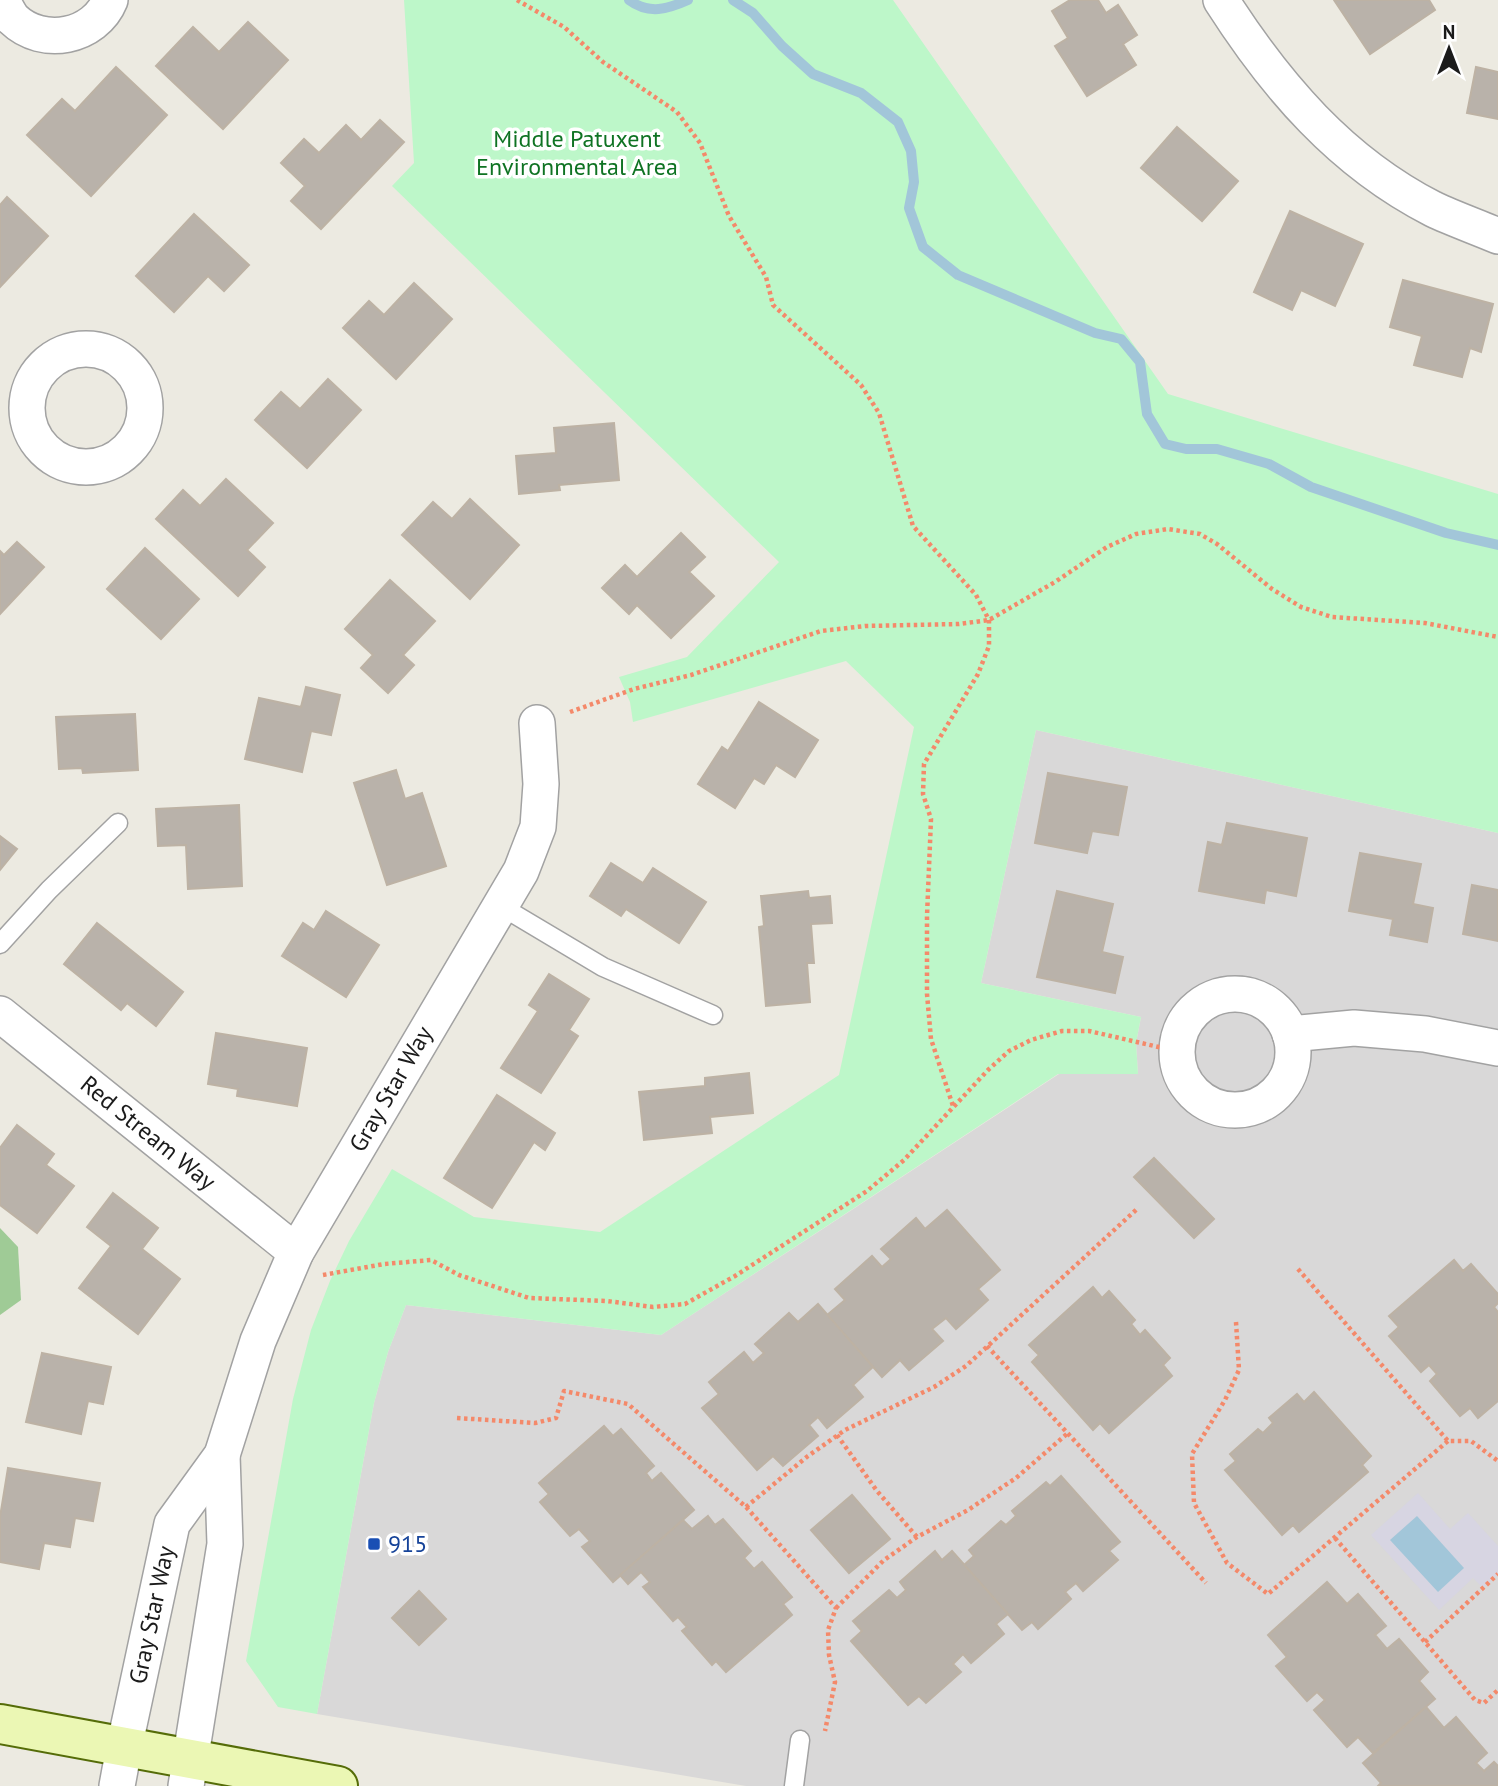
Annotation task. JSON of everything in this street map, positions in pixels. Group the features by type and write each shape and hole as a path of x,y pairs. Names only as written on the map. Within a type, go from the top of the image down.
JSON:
{"street":[{"path":"5,16 47,35 67,35 88,27 106,9 110,0"},
{"path":"1221,0 1288,94 1331,139 1384,178 1433,208 1498,236"},
{"name":"Gray Star Way","path":"117,1786 172,1524 222,1455 258,1341 290,1265 521,871 538,827 541,784 537,723"},
{"path":"1223,995 1240,995 1264,1003 1283,1019 1290,1034 1293,1053 1290,1071 1282,1087 1268,1100 1251,1108 1233,1111 1215,1107 1199,1098 1186,1085 1178,1069 1176,1051 1178,1036 1195,1010 1207,1001 1223,995"},
{"name":"Red Stream Way","path":"0,1014 290,1265"},
{"path":"1290,1034 1353,1027 1425,1034 1498,1048"},
{"name":"Gray Star Way","path":"188,1773 225,1544 222,1455"},
{"path":"0,1724 124,1748 188,1773 338,1786"}],"lane":[{"path":"0,944 49,890 118,823"},
{"path":"499,905 603,967 713,1015"},
{"path":"794,1786 800,1740"}],"path":[{"path":"517,0 564,27 603,62 677,112 700,143 729,216 766,277 773,305 861,386 879,413 913,526 976,595 989,620 989,646 978,674 924,764 923,794 931,818 927,916 928,1005 931,1039 953,1106"},
{"path":"537,723 634,689 691,675 821,631 865,626 959,624 989,620 1055,582 1107,547 1136,534 1168,529 1200,534 1217,544 1272,589 1301,607 1332,617 1425,623 1498,637"},
{"path":"290,1265 337,1273 411,1260 431,1260 470,1280 529,1298 607,1301 653,1307 685,1304 735,1276 867,1191 904,1160 953,1106 1009,1051 1031,1040 1062,1031 1089,1031 1176,1051"},
{"path":"746,1507 837,1435 890,1406 934,1387 966,1366 1137,1209"},
{"path":"1298,1269 1448,1441"},
{"path":"1236,1322 1239,1370 1225,1400 1192,1454 1194,1503 1227,1563 1268,1594 1448,1441 1471,1441 1498,1461"},
{"path":"987,1346 1206,1583"},
{"path":"457,1418 535,1423 556,1418 564,1391 628,1404 746,1507 836,1608"},
{"path":"822,1742 835,1682 829,1655 828,1630 836,1608 884,1560 917,1537 968,1510 1016,1479 1068,1433"},
{"path":"837,1435 877,1491 917,1537"},
{"path":"1335,1538 1475,1700 1484,1703 1498,1690"},
{"path":"1425,1642 1498,1574"}],"shaded area":[{"path":"1036,730 1498,833 1498,1786 746,1786 317,1714 374,1403 388,1352 406,1305 661,1335 1059,1074 1138,1074 1136,1043 1141,1017 981,983"},
{"path":"1418,1493 1450,1529 1468,1513 1498,1546 1498,1574 1483,1588 1473,1578 1439,1610 1371,1535"}],"green space":[{"name":"Middle Patuxent Environmental Area","path":"404,0 893,0 1168,394 1498,494 1498,833 1036,730 981,983 1141,1017 1136,1043 1138,1074 1058,1074 661,1335 406,1305 388,1352 374,1403 317,1714 278,1707 246,1661 293,1399 311,1330 349,1241 392,1169 474,1217 600,1232 839,1075 914,727 846,661 633,722 630,702 619,677 687,657 779,562 392,186 414,163"},
{"path":"0,1228 18,1247 21,1300 0,1315"}],"water":[{"path":"1417,1516 1464,1568 1438,1592 1390,1540"}],"building":[{"path":"1070,0 1098,0 1106,13 1118,5 1137,35 1123,44 1136,65 1087,96 1055,46 1068,38 1052,11"},
{"path":"1334,0 1429,0 1435,10 1370,54"},
{"path":"248,22 288,60 223,129 156,66 193,27 219,52"},
{"path":"116,67 167,115 91,196 27,135 62,99 75,111"},
{"path":"1476,67 1498,72 1498,119 1467,113"},
{"path":"380,120 404,142 321,229 291,201 305,186 281,163 304,139 319,153 346,125 361,140"},
{"path":"1177,127 1238,181 1202,221 1141,168"},
{"path":"7,197 48,236 0,287 0,205"},
{"path":"1290,211 1363,244 1335,306 1301,290 1292,310 1254,292"},
{"path":"194,214 249,265 224,291 208,276 174,312 136,276"},
{"path":"1403,280 1493,304 1481,352 1470,348 1462,377 1414,365 1422,336 1390,327"},
{"path":"414,283 452,319 396,379 343,328 369,301 384,315"},
{"path":"328,379 361,410 307,468 255,420 281,392 300,409"},
{"path":"614,423 619,480 559,485 560,490 519,494 516,456 556,453 554,428"},
{"path":"226,479 273,523 247,550 265,567 238,596 156,519 183,490 200,506"},
{"path":"470,499 519,545 470,599 402,535 433,502 452,519"},
{"path":"681,533 705,557 689,572 714,596 671,638 637,605 629,614 602,588 625,565 637,577"},
{"path":"17,542 44,567 0,614 0,551 4,555"},
{"path":"145,548 199,599 161,639 107,589"},
{"path":"390,580 435,621 403,655 414,665 388,693 361,668 373,655 345,629"},
{"path":"306,687 340,695 331,735 311,731 302,772 245,759 259,698 301,707"},
{"path":"759,702 818,740 795,777 776,765 764,784 754,778 735,808 698,784 722,747 728,751"},
{"path":"135,714 138,770 83,773 82,768 59,769 56,717"},
{"path":"396,770 405,799 422,793 446,866 387,885 354,783"},
{"path":"1048,773 1127,787 1118,835 1092,831 1087,853 1035,843"},
{"path":"239,805 242,886 188,889 186,845 158,846 156,809"},
{"path":"1227,823 1307,838 1296,896 1266,890 1264,903 1199,891 1208,842 1222,845"},
{"path":"0,836 17,849 0,870"},
{"path":"1360,853 1421,864 1413,904 1433,908 1427,942 1390,935 1393,919 1349,911"},
{"path":"611,863 643,883 653,868 706,902 679,943 626,909 621,916 590,896"},
{"path":"1472,885 1498,890 1498,941 1463,934"},
{"path":"808,891 809,898 830,896 832,923 811,924 814,963 807,963 810,1002 766,1006 759,927 764,926 761,896"},
{"path":"1057,891 1113,904 1102,952 1123,957 1115,993 1037,977"},
{"path":"326,911 379,945 346,997 282,956 303,923 314,930"},
{"path":"97,923 183,992 156,1026 127,1003 121,1010 64,964"},
{"path":"549,974 589,999 569,1030 578,1036 541,1093 501,1068 538,1011 529,1005"},
{"path":"216,1033 307,1048 297,1106 237,1096 238,1089 208,1084"},
{"path":"749,1073 753,1113 710,1117 712,1133 644,1140 639,1092 705,1086 705,1078"},
{"path":"497,1095 555,1133 545,1150 534,1142 492,1208 444,1178"},
{"path":"17,1125 54,1154 46,1165 74,1186 37,1233 0,1205 0,1148"},
{"path":"1154,1158 1214,1219 1194,1238 1134,1177"},
{"path":"113,1193 158,1228 142,1249 180,1279 138,1334 79,1288 111,1246 87,1227"},
{"path":"947,1210 1000,1270 978,1289 988,1300 956,1329 946,1318 932,1329 943,1341 909,1370 900,1360 882,1377 827,1315 845,1300 835,1289 872,1256 882,1267 891,1259 881,1249 916,1218 925,1229"},
{"path":"1454,1260 1463,1271 1471,1264 1498,1294 1498,1303 1494,1307 1498,1312 1498,1401 1478,1418 1470,1408 1460,1416 1430,1381 1437,1374 1429,1365 1421,1372 1389,1336 1399,1327 1389,1316"},
{"path":"1093,1287 1102,1298 1109,1291 1135,1320 1131,1324 1140,1335 1145,1330 1170,1358 1163,1365 1172,1376 1109,1433 1100,1423 1093,1430 1032,1362 1039,1355 1029,1345"},
{"path":"818,1304 873,1367 853,1385 863,1397 827,1428 818,1417 809,1425 818,1436 783,1466 773,1456 757,1470 702,1408 719,1394 709,1382 744,1352 753,1363 764,1353 755,1344 789,1313 798,1322"},
{"path":"42,1353 111,1367 103,1404 88,1401 81,1434 26,1422"},
{"path":"1314,1392 1371,1456 1362,1465 1368,1472 1299,1532 1293,1525 1282,1535 1225,1470 1236,1461 1230,1454 1258,1429 1263,1433 1273,1423 1269,1418 1297,1394 1304,1402"},
{"path":"604,1426 613,1436 621,1429 654,1466 646,1473 652,1481 661,1473 694,1510 613,1582 582,1547 590,1541 579,1529 570,1536 540,1502 549,1494 539,1483"},
{"path":"8,1468 100,1483 93,1521 75,1518 70,1547 44,1543 39,1569 0,1562 0,1517"},
{"path":"1061,1476 1120,1542 1109,1551 1118,1560 1083,1591 1076,1583 1065,1592 1071,1599 1038,1629 1032,1622 1022,1630 964,1565 974,1556 969,1550 1001,1521 1006,1525 1016,1516 1012,1511 1046,1482 1050,1486"},
{"path":"852,1495 890,1539 849,1573 811,1530"},
{"path":"708,1516 715,1525 723,1519 751,1551 744,1558 754,1569 762,1562 792,1597 783,1604 792,1615 726,1672 716,1661 712,1665 682,1631 687,1627 678,1617 673,1621 643,1587 650,1582 641,1572 628,1584 620,1575 683,1520 692,1529"},
{"path":"935,1551 942,1560 952,1551 1008,1614 996,1624 1004,1634 971,1663 963,1654 953,1664 961,1672 926,1703 919,1696 908,1705 851,1641 862,1631 853,1621 889,1590 897,1598 906,1590 900,1582"},
{"path":"1327,1582 1347,1604 1358,1594 1386,1626 1375,1635 1387,1649 1399,1639 1428,1672 1419,1681 1435,1699 1373,1753 1358,1737 1347,1747 1314,1710 1325,1700 1317,1692 1307,1701 1276,1666 1287,1657 1268,1635"},
{"path":"419,1591 446,1619 419,1645 392,1618"},
{"path":"1426,1707 1444,1728 1456,1717 1487,1753 1476,1763 1484,1771 1494,1762 1498,1766 1498,1786 1378,1786 1381,1783 1363,1763"}],"waterway":[{"path":"629,0 651,9 673,6 688,0"},
{"path":"733,0 753,13 782,46 813,74 861,93 898,122 911,151 914,182 909,208 923,247 958,275 1095,333 1121,339 1140,362 1147,414 1165,444 1186,449 1217,449 1269,464 1311,487 1446,533 1498,545"}],"place":[{"name":"915","path":"374,1544"}]}
